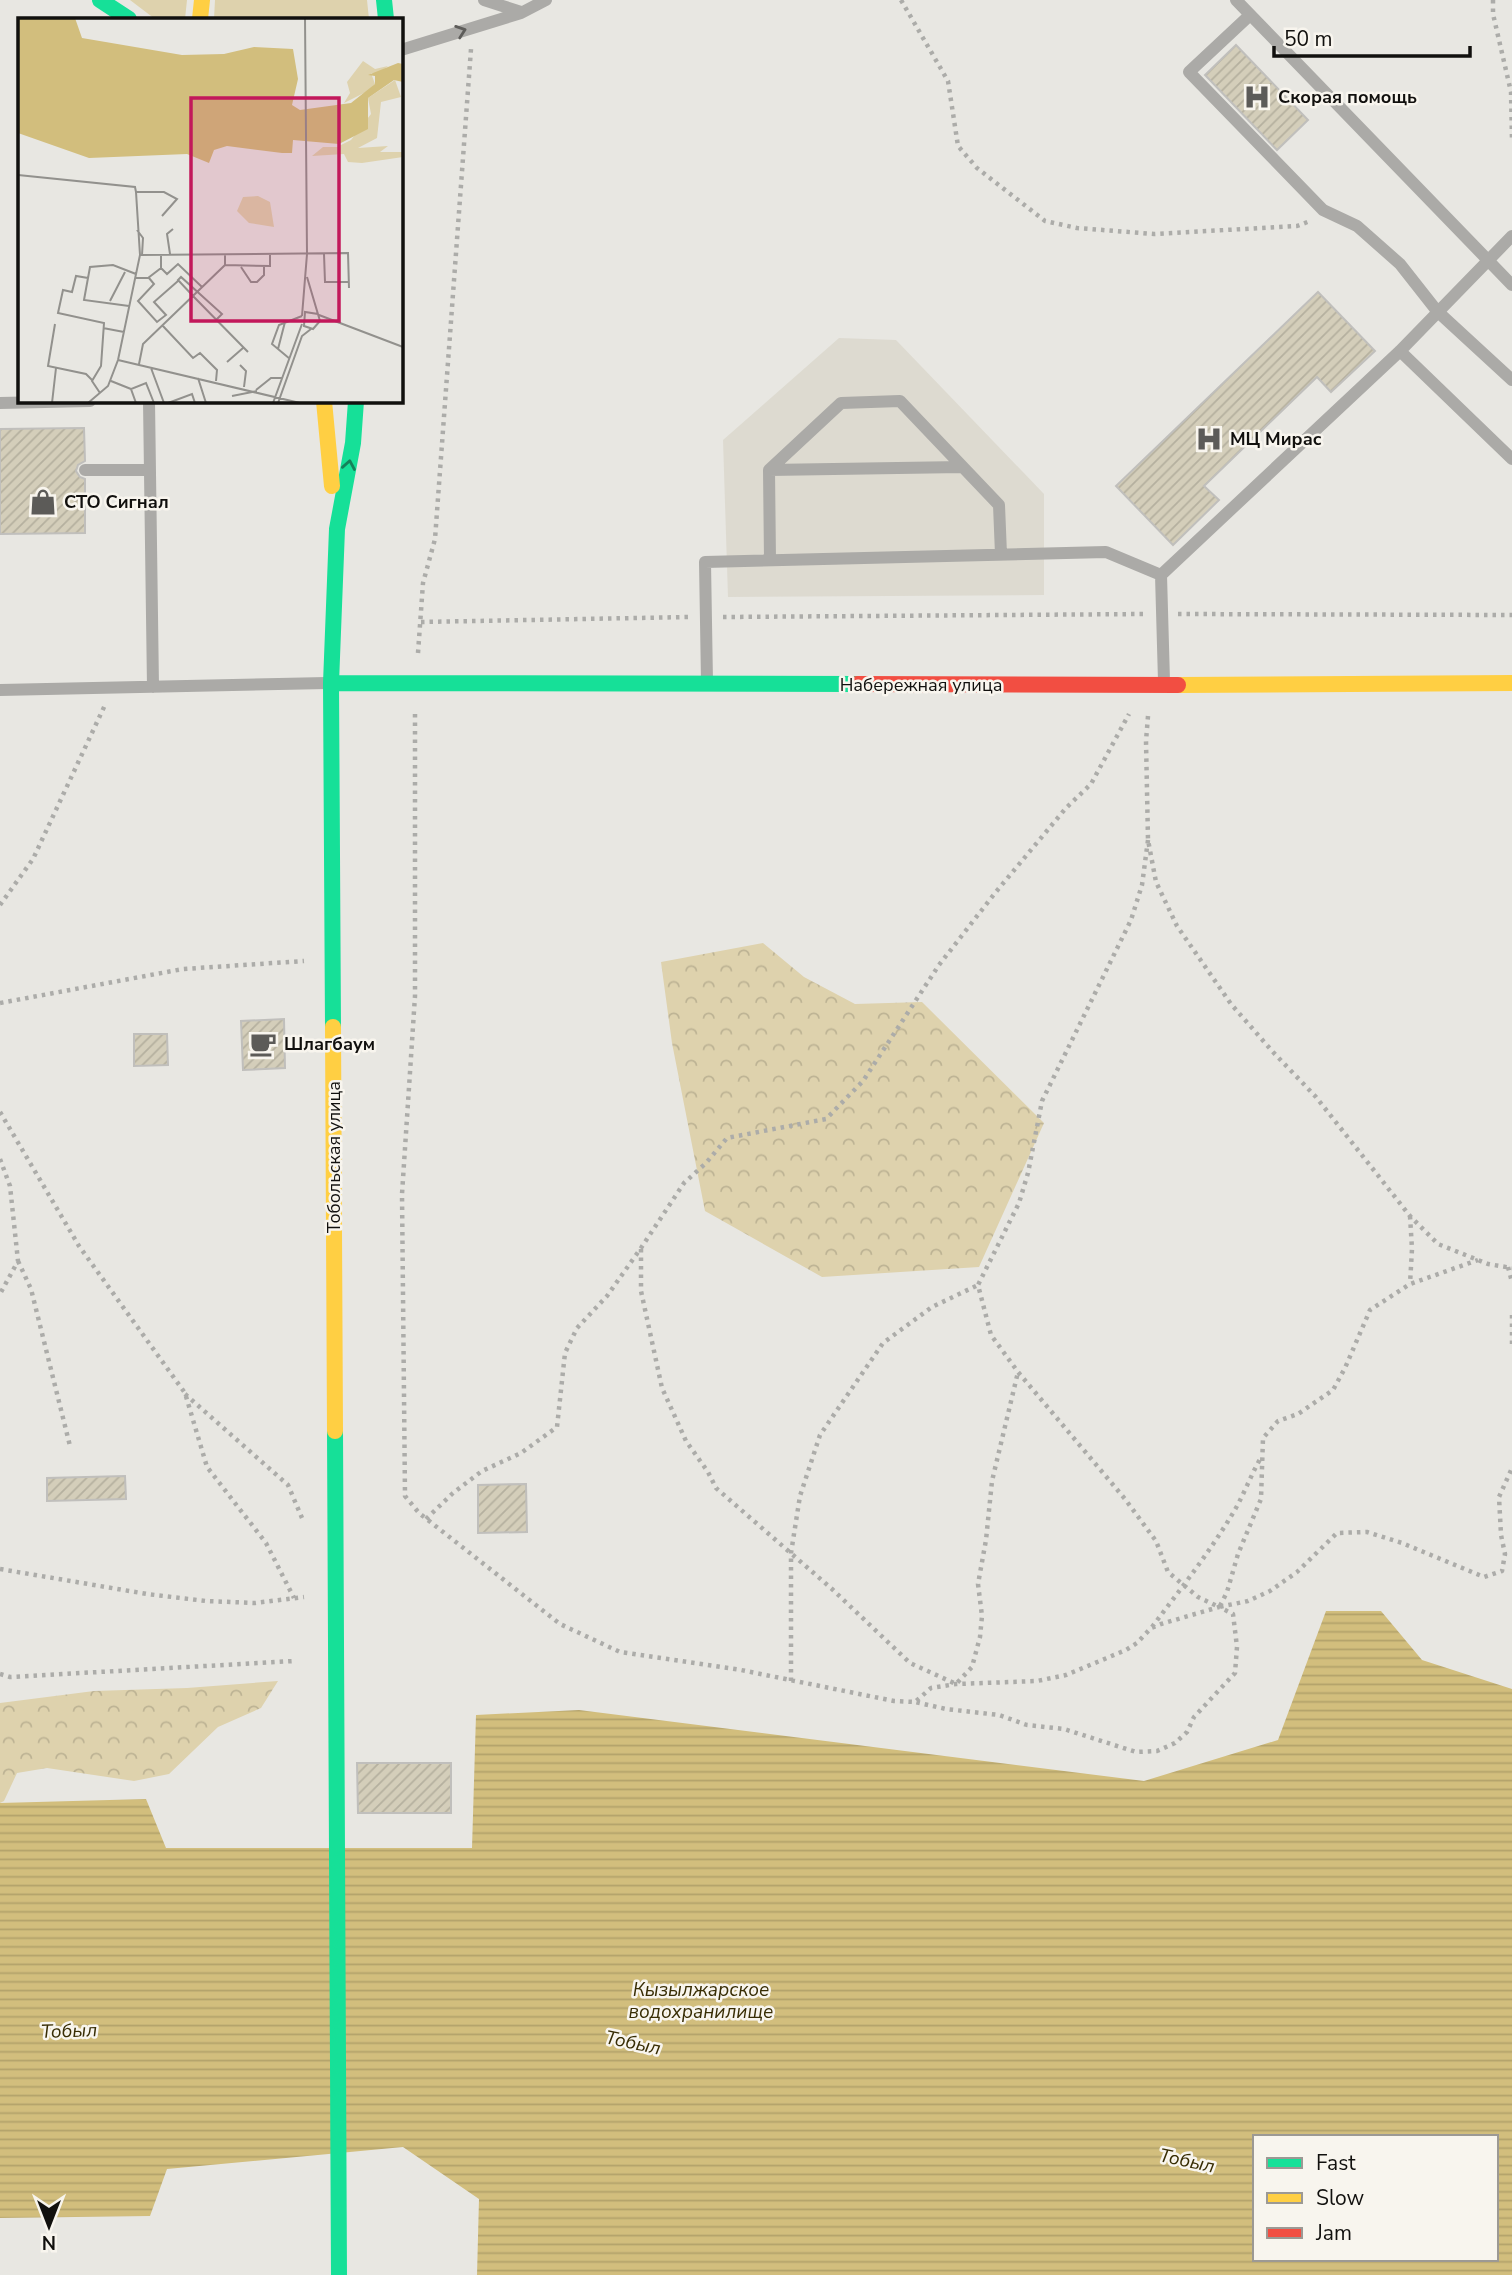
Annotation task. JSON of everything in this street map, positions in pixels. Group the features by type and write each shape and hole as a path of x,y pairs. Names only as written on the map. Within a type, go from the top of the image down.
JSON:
{"street":[{"path":"100,0 127,18"},
{"path":"200,18 202,0"},
{"path":"384,0 386,18"},
{"path":"324,402 337,529"},
{"path":"337,529 353,443 356,402"},
{"name":"Тобольская улица","path":"337,529 331,683 339,2275"},
{"name":"Набережная улица","path":"331,683 1512,683"}],"lane":[{"path":"484,0 521,13"},
{"path":"402,50 521,13 546,0"},
{"path":"1236,0 1512,285"},
{"path":"1250,15 1189,72 1323,210 1357,226 1400,264 1437,311 1512,380"},
{"path":"1164,685 1161,575 1399,351 1512,236"},
{"path":"1399,351 1512,459"},
{"path":"770,560 769,470 841,403 900,401 999,505 1001,554"},
{"path":"0,403 45,402"},
{"path":"149,402 153,687"},
{"path":"769,470 962,467"},
{"path":"85,470 150,470"},
{"path":"707,684 705,562 1106,552 1161,575"},
{"path":"0,690 331,683"}],"path":[{"path":"901,0 948,81 958,146 977,167 1045,221 1077,228 1154,234 1297,226 1329,213"},
{"path":"1493,0 1493,14 1511,92 1512,139"},
{"path":"472,26 435,539 423,583 415,683 415,996 402,1194 405,1496 426,1519 560,1624 620,1652 741,1670 894,1701 999,1716 1027,1725 1063,1729 1136,1752 1157,1751 1175,1743 1187,1732 1199,1711 1235,1673 1237,1647 1233,1614 1198,1597 1168,1572 1156,1541 1125,1499 1018,1372 991,1335 978,1285"},
{"path":"421,622 1162,614 1512,615"},
{"path":"0,905 33,859 112,688"},
{"path":"426,1519 453,1493 482,1471 521,1453 557,1427 565,1353 577,1328 607,1296 684,1183 727,1138 826,1119 863,1081 939,965 995,892 1066,808 1091,784 1134,704"},
{"path":"791,1681 791,1553 800,1496 820,1436 883,1343 932,1307 978,1285 1020,1203 1042,1101 1132,920 1142,885 1148,840 1146,741 1149,707"},
{"path":"1148,840 1156,882 1177,926 1231,1004 1316,1097 1410,1216 1438,1244 1478,1260 1510,1268 1512,1282"},
{"path":"0,1003 183,969 332,958"},
{"path":"0,1112 79,1246 185,1393 288,1485 302,1514 302,1528"},
{"path":"0,1159 10,1186 18,1261 31,1289 70,1446"},
{"path":"1410,1216 1410,1284"},
{"path":"641,1248 641,1291 662,1388 686,1441 716,1488 832,1589 910,1663 956,1684"},
{"path":"1219,1607 1261,1500 1263,1438 1278,1421 1298,1414 1333,1390 1370,1310 1410,1284 1478,1260"},
{"path":"0,1294 18,1261"},
{"path":"1512,1315 1512,1349"},
{"path":"956,1684 972,1667 980,1637 982,1616 978,1584 992,1481 1018,1372"},
{"path":"185,1393 207,1467 266,1544 294,1598"},
{"path":"915,1702 931,1688 956,1684 1037,1681 1066,1675 1137,1643 1184,1585 1234,1512 1263,1454"},
{"path":"1503,1571 1505,1554 1499,1497 1512,1468"},
{"path":"1151,1628 1187,1615 1248,1601 1270,1591 1297,1572 1337,1533 1367,1532 1402,1543 1484,1577 1512,1568"},
{"path":"0,1569 147,1594 206,1601 255,1603 336,1594"},
{"path":"305,1583 305,1597"},
{"path":"0,1675 10,1677 294,1661"}],"shaded area":[{"path":"839,338 896,340 1044,494 1044,595 728,597 723,440"}],"green space":[{"path":"130,0 187,0 185,18 154,18"},
{"path":"215,0 367,0 369,18 214,18"},
{"path":"763,943 804,977 855,1004 922,1002 1044,1123 979,1267 822,1277 705,1211 672,1043 661,962"},
{"path":"278,1681 261,1708 218,1727 169,1774 134,1781 47,1768 17,1773 4,1801 0,1803 0,1703 94,1691"}],"water":[{"name":"Кызылжарское водохранилище","path":"1326,1611 1381,1611 1422,1660 1512,1689 1512,2275 477,2275 479,2199 403,2147 167,2169 150,2216 0,2218 0,1803 146,1799 166,1848 472,1848 476,1715 579,1710 1144,1781 1278,1740"}],"building":[{"name":"Скорая помощь","path":"1236,45 1308,120 1277,150 1205,75"},
{"name":"МЦ Мирас","path":"1318,292 1375,351 1331,392 1317,377 1204,486 1219,500 1173,545 1116,486"},
{"name":"СТО Сигнал","path":"84,428 85,461 78,465 76,471 85,479 85,533 0,534 0,429"},
{"name":"Шлагбаум","path":"284,1019 285,1068 243,1070 241,1021"},
{"path":"134,1034 167,1034 168,1065 134,1066"},
{"path":"125,1476 126,1499 47,1501 47,1478"},
{"path":"526,1484 527,1532 478,1533 478,1485"},
{"path":"357,1763 451,1763 451,1813 358,1813"}],"traffic: fast":[{"path":"100,0 127,18"},
{"path":"384,0 386,18"},
{"path":"333,1027 331,683 337,529 353,443 356,402"},
{"path":"331,683 857,684"},
{"path":"335,1431 339,2275"}],"traffic: slow":[{"path":"200,18 202,0"},
{"path":"324,402 332,486"},
{"path":"1178,685 1512,683"},
{"path":"333,1027 335,1431"}],"traffic: jam":[{"path":"857,684 1178,685"}],"place":[{"name":"Скорая помощь","path":"1257,97"},
{"name":"МЦ Мирас","path":"1209,439"},
{"name":"СТО Сигнал","path":"43,502"},
{"name":"Шлагбаум","path":"263,1044"}],"water label":[{"name":"Тобыл","path":"69,2031"},
{"name":"Тобыл","path":"633,2043"},
{"name":"Тобыл","path":"1187,2161"}]}
